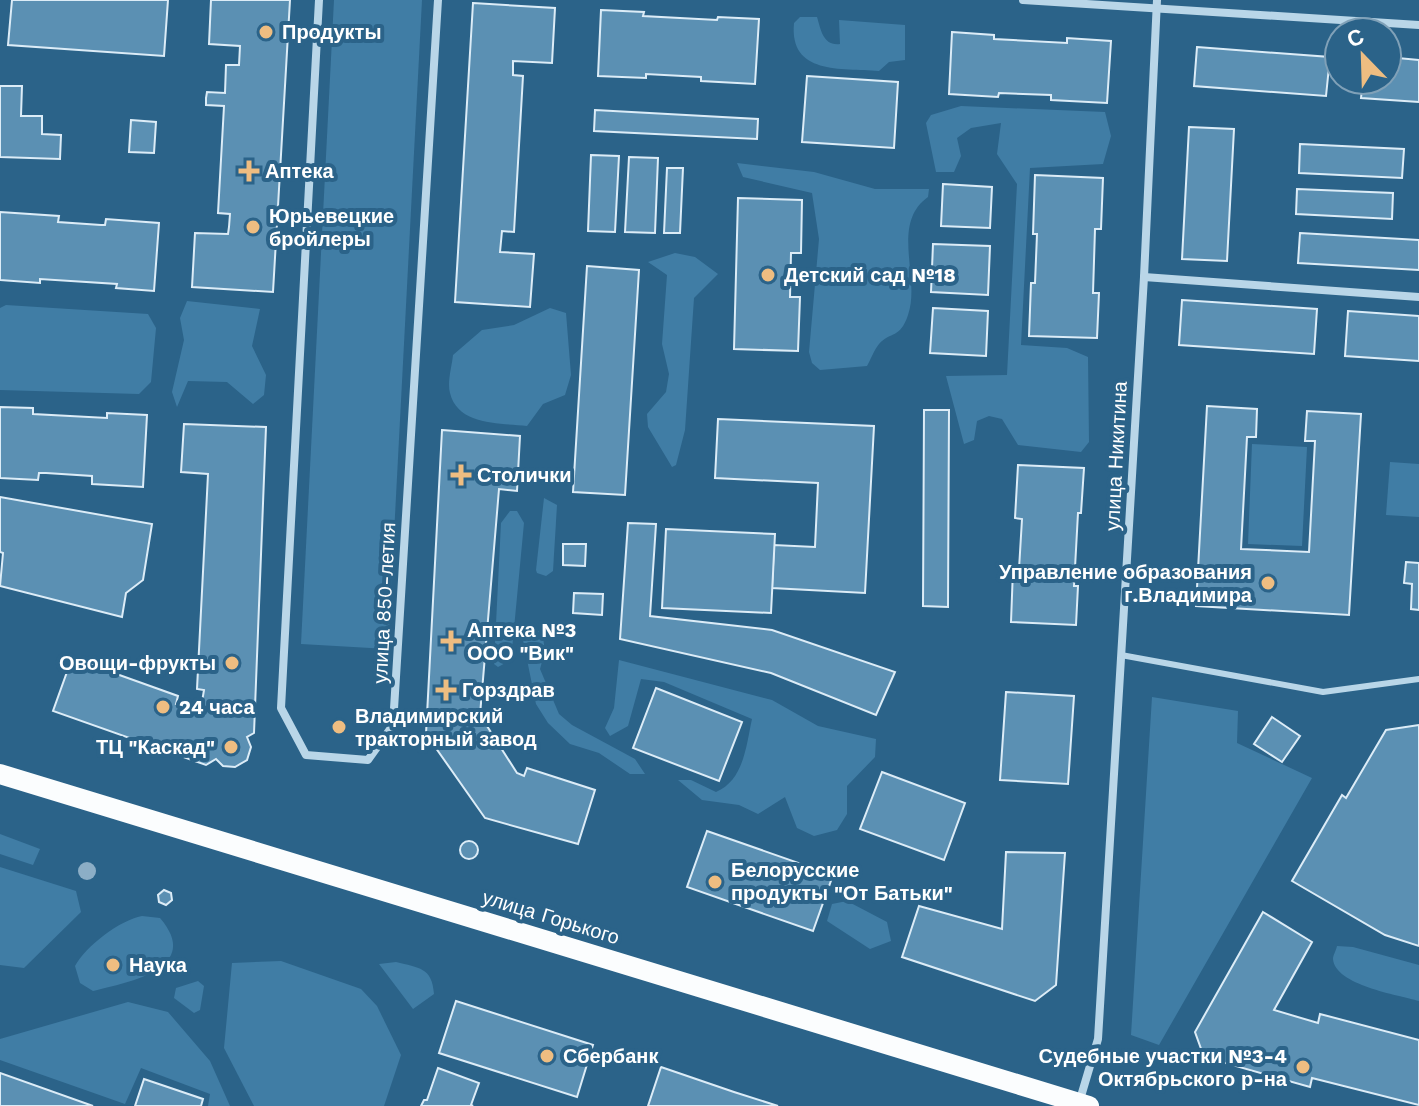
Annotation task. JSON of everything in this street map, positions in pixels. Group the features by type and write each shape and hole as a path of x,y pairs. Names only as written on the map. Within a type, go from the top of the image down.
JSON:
{"main road":[{"name":"улица Горького","path":"0,774 1084,1105"}],"street":[{"name":"улица 850-летия","path":"319,0 281,708 306,755 368,760 393,725 438,0"},
{"path":"1023,0 1157,4 1419,25"},
{"name":"улица Никитина","path":"1084,1105 1098,1039 1144,277 1157,4"},
{"path":"1144,277 1419,297"}],"lane":[{"path":"1121,655 1323,692 1419,679"}],"shaded area":[{"path":"334,0 422,0 388,649 301,644"},
{"path":"800,17 817,17 826,40 834,44 840,44 839,20 905,25 905,60 889,62 879,71 820,65 800,52 795,40 794,23"},
{"path":"961,106 1105,112 1111,136 1103,164 1030,168 1021,345 1067,348 1088,357 1089,442 1081,452 1018,445 1002,419 989,416 977,421 974,440 964,444 946,376 1007,375 1017,184 997,154 1001,123 971,128 957,138 961,156 954,172 936,172 926,123 931,115"},
{"path":"737,163 814,172 875,189 929,189 928,197 917,208 908,236 911,300 908,315 898,331 879,344 867,366 820,370 812,363 809,352 819,239 812,193 743,177"},
{"path":"675,253 695,257 718,274 694,298 685,430 676,465 672,467 648,427 647,414 666,392 669,374 662,344 667,275 648,262"},
{"path":"187,301 260,309 252,346 266,375 264,395 253,404 227,382 188,381 177,407 172,392 184,340 180,318"},
{"path":"6,305 148,314 156,328 151,382 139,394 0,390 0,308"},
{"path":"550,308 566,313 571,375 565,395 543,404 527,426 482,421 462,412 449,389 453,355 482,330 514,325"},
{"path":"1252,444 1307,447 1302,546 1248,544"},
{"path":"1390,462 1419,464 1419,517 1386,515"},
{"path":"544,498 557,505 553,571 546,576 536,570"},
{"path":"510,511 517,511 524,523 511,660 498,667 494,664 501,523"},
{"path":"525,631 542,631 545,651 540,669 559,714 572,725 635,759 645,774 630,774 599,753 570,744 548,723 536,704 522,635"},
{"path":"619,660 772,700 818,726 876,739 875,757 847,786 847,814 837,830 814,836 797,828 785,797 758,814 739,805 702,800 678,780 691,780 716,792 725,787 742,761 752,719 664,682 641,679 628,726 610,736 605,728 614,708"},
{"path":"1152,697 1238,711 1237,743 1312,778 1159,1045 1131,1035"},
{"path":"0,834 40,849 33,865 0,854"},
{"path":"0,867 76,891 81,912 24,968 0,965"},
{"path":"847,901 887,922 891,941 870,949 827,921 832,904"},
{"path":"142,916 160,918 171,935 173,949 167,961 142,977 93,991 80,983 75,966 87,950 114,928"},
{"path":"1337,946 1353,947 1419,965 1419,1001 1369,988 1344,976 1333,959"},
{"path":"281,961 361,989 377,1006 401,1055 384,1106 254,1106 224,1048 232,963"},
{"path":"396,962 423,970 433,985 434,994 413,1009 379,964"},
{"path":"198,981 204,986 200,1010 194,1013 174,998 176,988"},
{"path":"128,1002 168,1012 210,1061 230,1106 208,1106 210,1094 141,1068 125,1104 0,1060 0,1039"}],"building":[{"path":"12,0 168,0 164,56 8,45"},
{"path":"211,0 290,0 273,292 192,287 195,233 228,234 230,214 218,213 224,106 206,105 206,98 207,92 225,93 226,65 239,65 240,46 209,44"},
{"path":"473,3 555,8 552,63 513,61 513,75 523,76 514,232 502,231 500,252 534,254 530,307 455,302"},
{"path":"601,10 644,12 643,16 759,19 755,84 646,74 646,78 598,76"},
{"path":"952,32 994,35 994,39 1067,43 1067,38 1111,41 1107,103 1051,100 1051,95 999,93 998,97 949,94"},
{"path":"1197,47 1323,56 1323,96 1194,86"},
{"path":"1403,58 1419,60 1419,102 1361,98 1403,96"},
{"path":"807,76 898,82 894,148 802,142"},
{"path":"0,86 22,86 21,116 42,116 42,134 61,135 60,159 0,157"},
{"path":"595,110 758,119 757,139 594,131"},
{"path":"131,120 156,122 154,153 129,152"},
{"path":"1189,127 1234,129 1227,261 1182,259"},
{"path":"1300,144 1404,149 1402,178 1299,173"},
{"path":"591,155 619,156 615,232 588,231"},
{"path":"629,157 658,158 655,233 625,232"},
{"path":"667,168 683,168 680,233 664,233"},
{"path":"1035,175 1103,178 1101,229 1095,229 1093,293 1099,293 1097,338 1029,336 1037,234 1033,234"},
{"path":"943,184 992,187 990,228 941,226"},
{"path":"1297,189 1393,193 1392,219 1296,214"},
{"path":"738,198 802,200 801,253 791,253 790,297 800,297 798,351 734,349"},
{"path":"0,212 59,216 58,222 101,225 105,225 106,219 159,223 154,291 116,288 117,284 0,280"},
{"path":"1300,233 1419,240 1419,270 1298,263"},
{"path":"933,244 990,246 988,295 931,292"},
{"path":"587,266 639,270 625,495 573,492"},
{"path":"1182,300 1317,309 1314,354 1179,345"},
{"path":"933,308 988,311 986,356 930,353"},
{"path":"1348,311 1419,316 1419,361 1345,356"},
{"path":"1207,406 1257,409 1256,437 1247,437 1241,549 1309,552 1315,441 1305,441 1307,411 1361,414 1349,615 1196,606"},
{"path":"0,407 33,408 33,414 107,418 107,413 147,415 143,487 92,484 92,476 46,473 39,473 38,480 0,478"},
{"path":"924,410 949,410 948,607 923,606"},
{"path":"718,419 874,426 865,593 772,588 774,545 815,547 818,483 715,478"},
{"path":"184,424 266,427 254,733 247,737 251,747 247,760 235,767 223,766 216,759 206,765 53,711 72,658 178,696 176,704 192,709 202,702 204,690 197,689 208,474 181,472"},
{"path":"442,430 520,436 517,491 499,489 480,715 517,773 524,776 527,768 595,790 578,844 485,818 426,734"},
{"path":"1018,465 1084,468 1074,586 1078,586 1076,625 1011,622 1013,569 1019,569 1022,519 1015,518"},
{"path":"0,497 152,524 143,580 126,593 122,617 0,586 3,553 0,552"},
{"path":"628,523 656,524 650,616 772,630 895,672 876,715 771,673 620,639"},
{"path":"666,529 775,534 771,613 662,608"},
{"path":"563,544 586,544 585,566 563,565"},
{"path":"1406,562 1419,563 1419,610 1411,609 1412,584 1404,583"},
{"path":"574,593 603,594 602,615 573,613"},
{"path":"656,688 742,722 719,781 633,748"},
{"path":"1006,692 1074,696 1068,784 1000,780"},
{"path":"1272,717 1300,736 1282,762 1254,744"},
{"path":"1419,725 1419,946 1385,935 1292,881 1342,795 1346,798 1386,730"},
{"path":"882,772 965,803 944,860 860,829"},
{"path":"707,831 833,875 813,931 687,887"},
{"path":"469,841 478,850 469,859 460,850"},
{"path":"1006,852 1065,853 1056,985 1035,1001 902,957 919,906 1002,929"},
{"path":"164,890 171,893 172,900 166,905 159,902 158,895"},
{"path":"1263,912 1312,942 1274,1010 1318,1023 1320,1014 1419,1040 1419,1105 1312,1078 1310,1087 1204,1057 1195,1032"},
{"path":"456,1001 593,1045 577,1097 439,1053"},
{"path":"661,1067 734,1092 778,1106 648,1106"},
{"path":"438,1068 479,1083 473,1106 421,1106 427,1100"},
{"path":"0,1073 93,1106 0,1106"},
{"path":"144,1079 203,1099 201,1106 135,1106"}],"place":[{"name":"Продукты","path":"266,32"},
{"name":"Аптека","path":"249,171"},
{"name":"Юрьевецкие бройлеры","path":"253,227"},
{"name":"Детский сад №18","path":"768,275"},
{"name":"Столички","path":"461,475"},
{"name":"Управление образования г.Владимира","path":"1268,583"},
{"name":"Аптека №3 ООО \"Вик\"","path":"451,641"},
{"name":"Овощи-фрукты","path":"232,663"},
{"name":"Горздрав","path":"446,690"},
{"name":"24 часа","path":"163,707"},
{"name":"Владимирский тракторный завод","path":"339,727"},
{"name":"ТЦ \"Каскад\"","path":"231,747"},
{"name":"Белорусские продукты \"От Батьки\"","path":"715,882"},
{"name":"Наука","path":"113,965"},
{"name":"Сбербанк","path":"547,1056"},
{"name":"Судебные участки №3-4 Октябрьского р-на","path":"1303,1067"}]}
